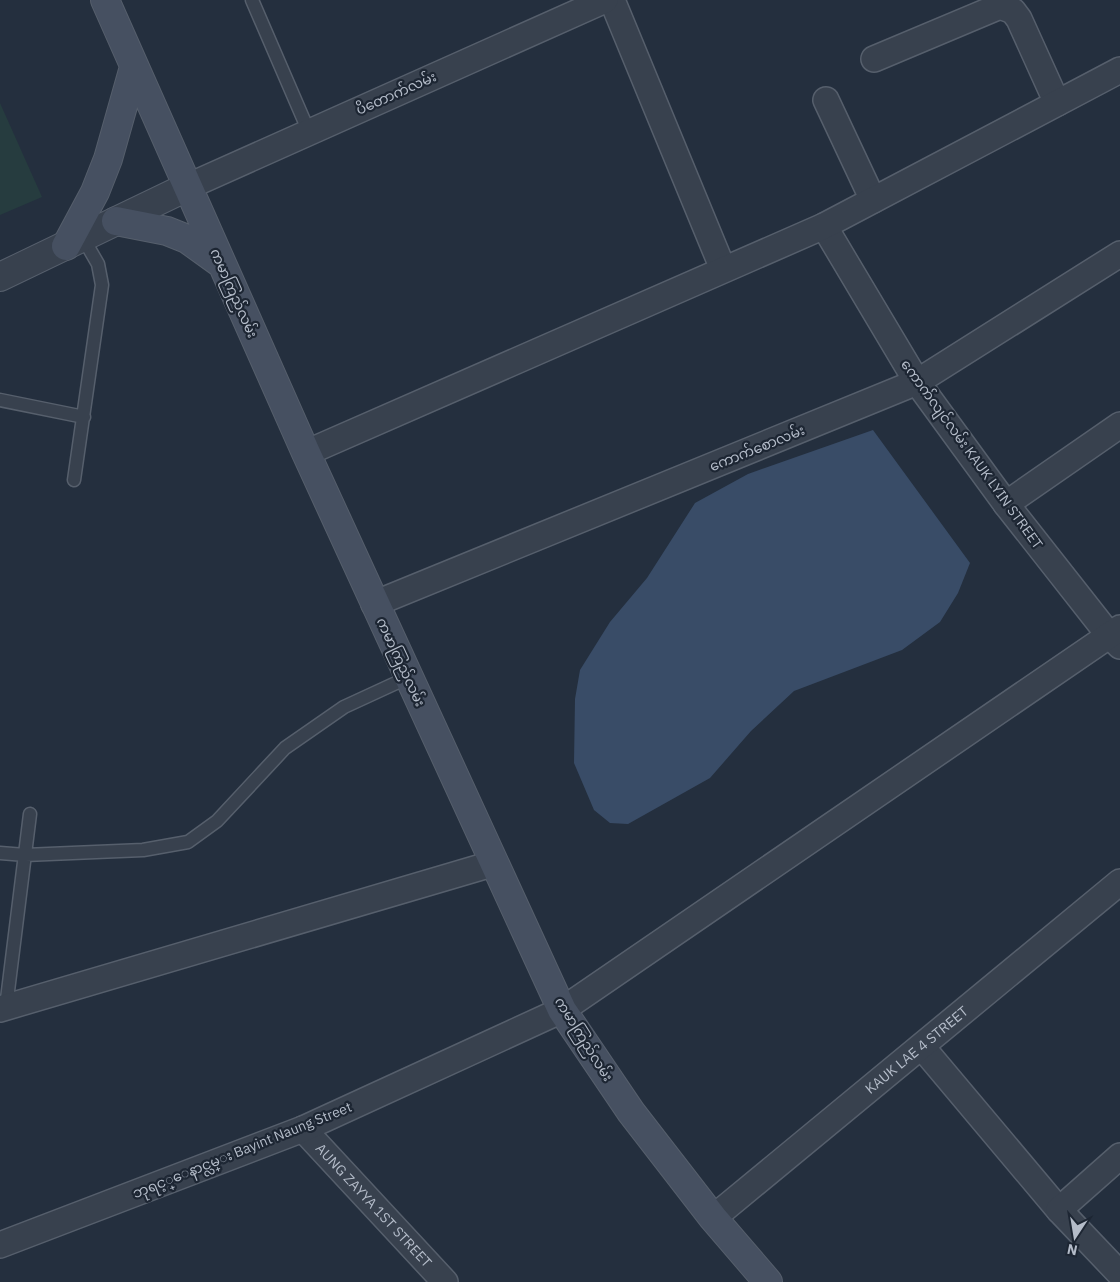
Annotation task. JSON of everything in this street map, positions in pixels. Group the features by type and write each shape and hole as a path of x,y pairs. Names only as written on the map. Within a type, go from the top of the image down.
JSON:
{"main road":[{"name":"ကမာကြည်လမ်း","path":"105,0 220,263 374,604 562,1010 631,1112 713,1218 768,1282"},
{"path":"74,242 108,159 134,67"},
{"path":"116,221 167,231 187,239 220,263"}],"street":[{"name":"ပိတောက်လမ်း","path":"187,187 605,0"},
{"path":"612,0 723,269"},
{"path":"874,59 1000,6 1013,11 1019,19 1057,103"},
{"path":"306,453 824,226 1120,70"},
{"path":"826,100 873,200"},
{"path":"0,277 187,187"},
{"name":"ကောက်လျင်လမ်း KAUK LYIN STREET","path":"824,226 917,382 1006,504 1116,636"},
{"name":"ကောက်စောလမ်း","path":"374,604 917,382 1120,254"},
{"path":"1006,504 1120,425"},
{"name":"ဘုရင့္ေနာင္လမ္း Bayint Naung Street","path":"0,1245 303,1129 562,1010 1116,636"},
{"path":"3,1008 495,863"},
{"name":"KAUK LAE 4 STREET","path":"713,1218 1120,882"},
{"path":"922,1046 1059,1210 1120,1274"},
{"name":"AUNG ZAYYA 1ST STREET","path":"303,1129 445,1282"},
{"path":"1059,1210 1120,1156"}],"lane":[{"path":"252,0 309,132"},
{"path":"74,242 98,264 102,285 74,480"},
{"path":"0,400 84,417"},
{"path":"0,853 25,854 142,850 188,842 217,821 285,748 344,707 408,677"},
{"path":"3,1008 30,814"}],"green space":[{"path":"0,103 42,197 0,215"}],"water":[{"path":"873,430 970,563 958,593 940,622 902,650 794,691 751,731 710,778 628,824 610,823 594,810 574,763 575,699 580,670 610,622 647,578 695,503 748,474"}]}
